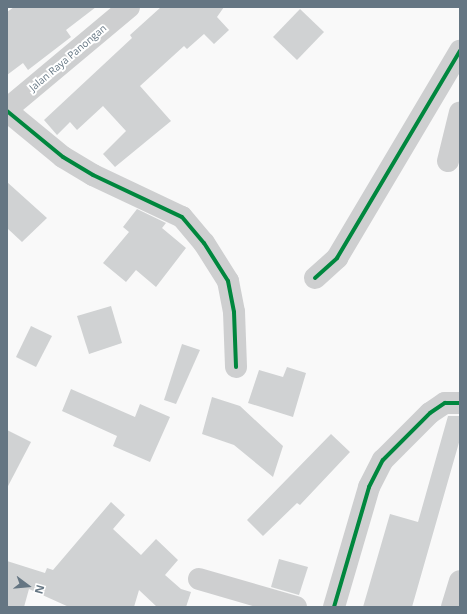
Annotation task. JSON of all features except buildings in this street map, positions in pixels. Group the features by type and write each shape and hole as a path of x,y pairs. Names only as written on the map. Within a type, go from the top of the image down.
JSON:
{"street":[{"name":"Jalan Raya Panongan","path":"7,110 129,7"},
{"path":"315,278 337,258 460,51"},
{"path":"7,110 63,157 92,175 182,217 204,243 228,281 234,312 236,367"},
{"path":"448,161 460,112"},
{"path":"334,607 369,487 383,460 430,413 445,403 460,403"},
{"path":"199,579 296,607"}],"cycle path":[{"path":"315,278 337,258 460,51"},
{"path":"7,111 63,157 93,175 182,217 204,243 228,281 234,312 236,367"},
{"path":"334,607 369,487 383,460 430,413 445,403 460,403"}]}
